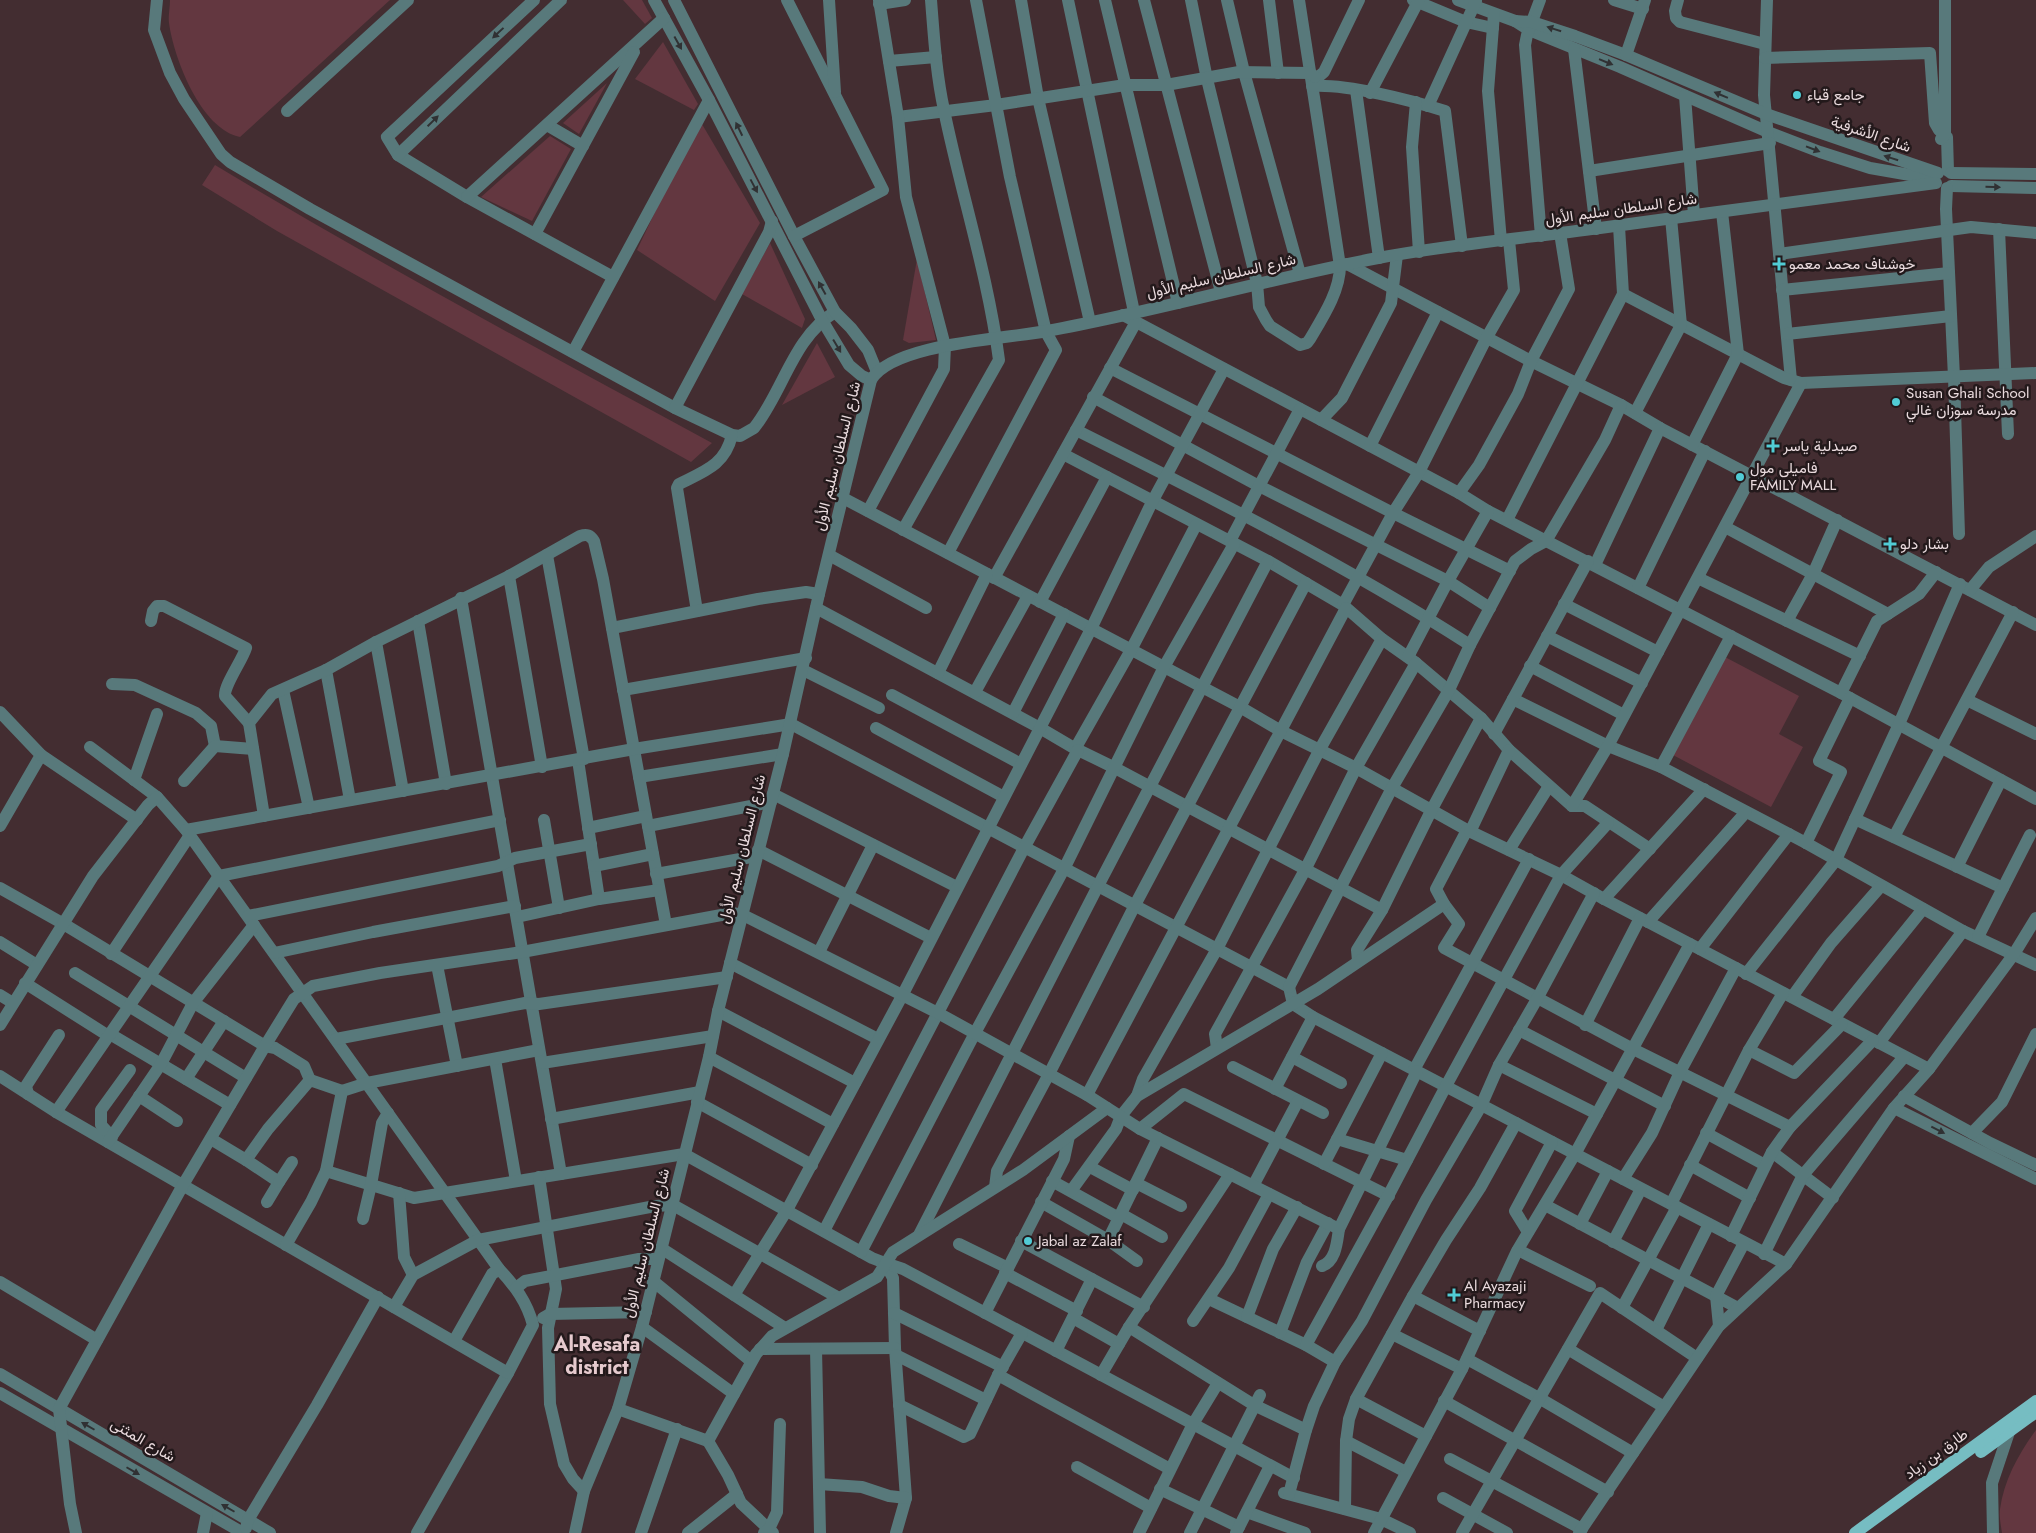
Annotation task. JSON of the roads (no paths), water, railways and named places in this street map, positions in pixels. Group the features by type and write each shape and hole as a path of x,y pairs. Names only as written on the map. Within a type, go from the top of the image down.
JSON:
{"main road":[{"name":"طارق بن زياد","path":"1855,1533 2036,1402"},
{"path":"1869,1533 2036,1412"}],"street":[{"path":"157,0 154,30 170,73 184,99 216,147 230,162 310,209 572,352 675,408 732,435 740,436 754,428 807,337 822,320 835,312"},
{"path":"287,111 408,0"},
{"path":"534,0 387,137 398,155 468,197 613,277"},
{"path":"398,155 560,0"},
{"path":"654,0 709,100 822,320 849,365 862,376 874,376 868,350 851,328 835,312 794,236 674,0"},
{"path":"787,0 883,190 794,236"},
{"path":"829,0 836,98"},
{"path":"868,512 944,369 944,346 906,197 898,117 879,2 905,0"},
{"path":"903,530 999,360 996,338 944,111 936,57 931,0"},
{"path":"948,553 1056,350 1046,332 996,105 976,0"},
{"path":"1021,0 1038,98 1090,322"},
{"path":"938,673 990,576 1063,454 1110,368 1131,316 1068,0"},
{"path":"1105,0 1178,303"},
{"path":"1144,0 1221,292"},
{"path":"1191,0 1207,78 1257,283 1259,307 1270,326 1303,345 1310,338 1328,310 1344,265 1299,0"},
{"path":"1227,0 1244,72 1300,274"},
{"path":"1269,0 1278,73"},
{"path":"1314,81 1324,72 1359,0"},
{"path":"1458,0 1475,3 1494,14 1530,26"},
{"path":"1540,0 1530,26 1526,45 1541,236"},
{"path":"1614,0 1644,4 1626,55"},
{"path":"1678,0 1675,11 1676,18 1680,22 1765,44"},
{"path":"1572,806 1608,746 1681,611 1752,476 1796,382 1787,334 1782,290 1766,114 1766,0"},
{"path":"1945,0 1945,134 1941,140 1954,377 1959,534"},
{"path":"1370,93 1416,1 1466,22 1493,28"},
{"path":"1428,106 1475,3"},
{"path":"1087,1094 1281,731 1376,545 1418,472 1487,337 1514,290 1505,240 1488,91 1494,14"},
{"path":"468,197 664,18"},
{"name":"شارع الأشرفية","path":"1530,26 1574,49 1686,96 1769,138 1870,168 1943,179 2036,188"},
{"name":"شارع الأشرفية","path":"1530,26 1626,55 1766,114 1943,179 1975,173 2036,174"},
{"path":"535,234 639,42"},
{"path":"1574,49 1596,228"},
{"path":"1765,58 1930,53 1935,123 1939,130 1948,137 1948,151 1943,179"},
{"path":"888,61 936,57"},
{"path":"898,117 996,105 1124,85 1166,85 1244,72 1278,73 1416,102 1445,111 1462,246"},
{"path":"1356,90 1379,258"},
{"path":"1686,96 1694,215"},
{"path":"572,352 709,100"},
{"path":"1416,102 1412,147 1419,252"},
{"path":"547,125 583,146"},
{"path":"1589,171 1690,156 1769,138"},
{"path":"1948,151 1963,166 1975,173"},
{"name":"شارع السلطان سليم الأول","path":"575,1533 584,1491 618,1409 646,1312 709,1057 730,963 791,724 819,594 874,376 899,359 944,346 1046,332 1090,322 1131,316 1257,283 1379,258 1774,205 1943,179"},
{"path":"1692,444 1738,354 1722,212"},
{"path":"1635,413 1681,324 1671,218"},
{"path":"675,408 769,232 772,220"},
{"path":"1508,520 1623,294 1619,226"},
{"path":"1778,254 1971,227 2036,232"},
{"path":"1999,230 2008,434"},
{"path":"1459,493 1479,465 1518,394 1531,361 1568,289 1560,233"},
{"path":"1321,420 1342,398 1391,303 1397,255"},
{"path":"1344,265 1531,361 1577,382 1660,428 2036,625"},
{"path":"1782,290 1949,273"},
{"path":"1623,294 1796,382 2036,374"},
{"path":"1370,446 1438,312"},
{"path":"1131,316 1224,369 1546,541 1846,695 1941,749 2036,799"},
{"path":"1787,334 1951,316"},
{"path":"1110,368 1510,571"},
{"path":"734,1295 787,1210 902,996 1091,629 1152,502 1224,369"},
{"path":"1093,397 1259,486 1448,581 1490,608"},
{"path":"1621,405 1600,448 1546,541 1531,548 1515,561 1470,645 1449,690 1392,788 1289,987 1293,1004 1313,1017 1786,1264"},
{"path":"861,1252 975,1033 1064,869 1164,667 1232,542 1244,514 1300,409"},
{"path":"1494,734 1564,604 1591,563 1660,428"},
{"path":"1076,430 1244,514 1429,618 1470,645"},
{"path":"697,611 677,488 680,484 712,466 724,456 732,435"},
{"path":"1638,588 1705,451"},
{"path":"1063,454 1232,542 1345,607 1481,718 1509,750 1572,806 1586,806 1608,823 1650,848"},
{"path":"1040,602 1107,478"},
{"path":"843,498 1240,707 1281,731 1356,768 1469,831 1561,874 1644,920 1928,1069"},
{"path":"1217,1048 1215,1034 1305,870 1412,660 1429,618 1488,510"},
{"path":"1787,621 1813,574 1838,520"},
{"path":"824,1231 1196,524"},
{"path":"1725,527 1888,614"},
{"path":"249,723 272,694 326,670 461,598 509,576 580,536 591,536 594,541 603,578 666,924"},
{"path":"1623,1180 1652,1133 1680,1072 1741,971 1836,860 1965,587 1989,567 2036,536"},
{"path":"547,555 581,760 588,828 599,899"},
{"path":"830,555 926,608"},
{"path":"919,1235 1098,886 1204,688 1268,562"},
{"path":"1806,843 1841,772 1819,761 1860,656 1877,621 1919,594 1936,572"},
{"path":"509,576 542,767"},
{"path":"1698,578 1860,656"},
{"path":"995,1187 997,1171 1135,905 1306,583"},
{"path":"612,628 806,592 819,594"},
{"path":"974,692 1028,596"},
{"path":"461,598 561,1174"},
{"path":"1564,604 1658,652"},
{"path":"150,621 153,611 157,606 164,606 246,648 243,659 224,690 225,696 249,723 264,816"},
{"path":"816,608 1013,713 1076,749 1150,786 1382,910"},
{"path":"1894,837 2013,612"},
{"path":"1013,713 1064,614"},
{"path":"418,621 446,784"},
{"path":"1547,636 1642,683"},
{"path":"1661,767 1731,636"},
{"path":"1071,1191 1116,1129 1122,1116 1137,1096 1143,1079 1217,949 1320,749 1382,639"},
{"path":"376,642 403,791"},
{"path":"623,690 805,664 879,708"},
{"path":"1530,666 1624,715"},
{"path":"326,670 350,800"},
{"path":"112,684 135,685 196,713 211,726 215,746"},
{"path":"283,690 309,808"},
{"path":"892,695 1021,764"},
{"path":"1513,699 1608,746 1661,767 1806,843 1923,909 2036,964"},
{"path":"1967,700 2036,734"},
{"path":"0,712 41,755 137,820"},
{"path":"134,780 156,714"},
{"path":"1358,961 1357,950 1382,910 1432,809 1481,718"},
{"path":"111,954 188,832 264,816 634,749 791,724 1289,987"},
{"path":"876,728 1004,797"},
{"path":"215,746 253,749"},
{"path":"184,781 215,746"},
{"path":"90,747 158,797 188,832 499,1270 516,1288 530,1312 532,1325"},
{"path":"1509,750 1469,831 1436,889 1444,904 1459,924 1444,948 1633,1049 1790,1127"},
{"path":"639,777 783,754"},
{"path":"0,826 41,755"},
{"path":"1957,867 2001,780"},
{"path":"1509,850 1549,786"},
{"path":"1410,1533 1381,1519 1286,1493 1294,1478 1314,1406 1335,1362 1362,1321 1426,1200 1481,1106 1499,1065 1599,896 1650,848 1704,790"},
{"path":"0,1025 93,876 137,820 158,797"},
{"path":"588,828 647,821 772,798 957,887"},
{"path":"1585,1024 1644,920 1746,812"},
{"path":"1855,819 2003,888"},
{"path":"56,1112 219,876 500,820"},
{"path":"544,820 559,908"},
{"path":"1306,1345 1389,1196 1446,1086 1561,874 1608,823"},
{"path":"1374,1533 1464,1364 1518,1250 1575,1154 1633,1049 1695,946 1789,834"},
{"path":"1978,937 2030,835"},
{"path":"110,1140 160,1064 194,1003 251,920 498,866 507,861 549,851 591,844"},
{"path":"818,952 873,845"},
{"path":"656,874 758,853 848,894 931,938"},
{"path":"594,866 652,854"},
{"path":"1322,1266 1328,1263 1335,1250 1340,1229 1415,1070 1528,859"},
{"path":"1622,1308 1674,1206 1690,1165 1749,1050 1787,995 1881,886"},
{"path":"274,953 373,932 516,912 559,908 599,899 659,890"},
{"path":"2,894 62,923 265,1046 275,1048 304,1066 310,1080 342,1091 367,1083 495,1059 541,1056 713,1036"},
{"path":"1137,1096 1293,1004 1444,904"},
{"path":"1749,1050 1794,1073 1838,1022 1923,909"},
{"path":"76,1533 59,1409 183,1185 265,1046 294,999 313,986 522,952 732,913 743,915 938,1013 1087,1094 1140,1129 1340,1229"},
{"path":"1450,1460 1580,1531 1719,1326 1786,1264 1894,1108 1928,1069 2014,954 2036,918"},
{"path":"1732,1236 1765,1165 1790,1127 1876,1042 1963,930"},
{"path":"0,942 37,964"},
{"path":"730,963 878,1039"},
{"path":"437,965 457,1066"},
{"path":"75,973 246,1078"},
{"path":"336,1039 525,1002 532,1004 727,976"},
{"path":"25,983 107,1035 110,1034 230,1105"},
{"path":"0,995 13,1003"},
{"path":"718,1012 855,1084"},
{"path":"1275,1089 1313,1017"},
{"path":"186,1079 224,1021"},
{"path":"1519,1030 1665,1106"},
{"path":"1972,1133 2002,1102 2036,1034"},
{"path":"28,1094 26,1086 59,1035"},
{"path":"1324,1164 1382,1053"},
{"path":"1764,1254 1803,1175 1904,1056"},
{"path":"709,1057 833,1124"},
{"path":"1292,1057 1341,1083"},
{"path":"495,1059 516,1181"},
{"path":"1499,1065 1597,1114"},
{"path":"1233,1067 1323,1113"},
{"path":"110,1140 101,1125 101,1110 130,1070"},
{"path":"0,1076 56,1112 110,1140 183,1185 508,1373"},
{"path":"246,1160 268,1129 310,1080"},
{"path":"286,1245 312,1202 326,1170 342,1091"},
{"path":"1140,1129 1184,1094 1389,1196"},
{"path":"139,1096 177,1121"},
{"path":"1904,1096 2036,1165"},
{"path":"551,1119 699,1097 812,1165"},
{"path":"1253,1186 1298,1101"},
{"path":"708,1441 752,1362 760,1349 772,1336 877,1276 893,1252 995,1187 1108,1108"},
{"path":"1894,1108 2036,1179"},
{"path":"363,1219 382,1123 388,1112"},
{"path":"1345,1509 1346,1441 1349,1419 1356,1399 1413,1296 1480,1188 1516,1123"},
{"path":"1706,1134 1765,1165"},
{"path":"985,1313 1064,1159 1069,1136"},
{"path":"1108,1240 1158,1138"},
{"path":"211,1139 279,1182"},
{"path":"1338,1139 1407,1160"},
{"path":"1528,1232 1515,1211 1552,1142"},
{"path":"1772,1152 1833,1198"},
{"path":"326,1170 414,1198 684,1154 861,1252 899,1267 1294,1478"},
{"path":"266,1202 292,1162"},
{"path":"1690,1165 1750,1198"},
{"path":"1090,1166 1182,1206"},
{"path":"1580,1224 1608,1171"},
{"path":"1101,1375 1119,1344 1230,1174"},
{"path":"539,1177 556,1289 548,1328 550,1404 564,1464 584,1491"},
{"path":"1052,1181 1162,1237"},
{"path":"1613,1242 1641,1189"},
{"path":"399,1193 404,1257 413,1275"},
{"path":"1193,1320 1229,1268 1269,1194"},
{"path":"1041,1202 1108,1240 1137,1261"},
{"path":"394,1307 413,1275 478,1240 655,1206 673,1205 839,1298"},
{"path":"1544,1205 1738,1308"},
{"path":"1246,1317 1273,1249 1296,1208"},
{"path":"1280,1333 1307,1262 1328,1223"},
{"path":"1656,1330 1709,1224"},
{"path":"1022,1240 1144,1307"},
{"path":"1719,1326 1716,1296 1744,1243"},
{"path":"959,1244 1006,1270 1119,1344"},
{"path":"1518,1250 1590,1286"},
{"path":"516,1288 525,1281 660,1254 734,1295 785,1328"},
{"path":"885,1263 894,1278 895,1352 906,1498 896,1533"},
{"path":"454,1341 492,1274 499,1270"},
{"path":"1056,1351 1092,1279"},
{"path":"653,1281 752,1362"},
{"path":"0,1282 97,1340"},
{"path":"1462,1533 1600,1293 1698,1358"},
{"path":"1413,1296 1480,1331"},
{"path":"246,1529 378,1297"},
{"path":"1209,1299 1306,1345 1335,1362"},
{"path":"417,1533 508,1373 532,1325 550,1314 646,1312"},
{"path":"894,1314 1001,1371 1170,1469"},
{"path":"642,1327 734,1394"},
{"path":"1130,1328 1218,1383 1257,1400 1306,1430"},
{"path":"899,1404 964,1437 970,1434 1022,1333"},
{"path":"1392,1334 1539,1398 1633,1453"},
{"path":"760,1349 895,1352 986,1400"},
{"path":"816,1349 820,1533"},
{"path":"1568,1349 1664,1407"},
{"name":"شارع المثنى","path":"0,1374 59,1409 246,1529"},
{"path":"1139,1533 1193,1424 1218,1383"},
{"name":"شارع المثنى","path":"0,1393 207,1513 246,1529 270,1533"},
{"path":"1356,1399 1426,1436"},
{"path":"1190,1533 1257,1400"},
{"path":"1444,1401 1608,1492"},
{"path":"618,1409 708,1441 728,1474 741,1503 769,1532 777,1512 780,1424"},
{"path":"641,1533 678,1429"},
{"path":"1993,1533 1992,1483 2009,1432"},
{"path":"1346,1441 1406,1472"},
{"path":"1160,1489 1202,1509 1237,1530 1270,1466"},
{"path":"1077,1467 1150,1508"},
{"path":"819,1484 862,1487 889,1496 906,1498"},
{"path":"688,1533 737,1494"},
{"path":"1443,1498 1507,1533"},
{"path":"1246,1512 1284,1530 1305,1533"},
{"path":"204,1533 207,1513"}],"place":[{"name":"جامع قباء","path":"1797,95"},
{"name":"خوشناف محمد معمو","path":"1779,264"},
{"name":"Susan Ghali School مدرسة سوزان غالي","path":"1896,402"},
{"name":"صيدلية ياسر","path":"1773,446"},
{"name":"فاميلي مول FAMILY MALL","path":"1740,477"},
{"name":"بشار دلو","path":"1890,544"},
{"name":"Jabal az Zalaf","path":"1028,1241"},
{"name":"Al Ayazaji Pharmacy","path":"1454,1295"}],"district":[{"name":"Al-Resafa district","path":"597,1356"}]}
